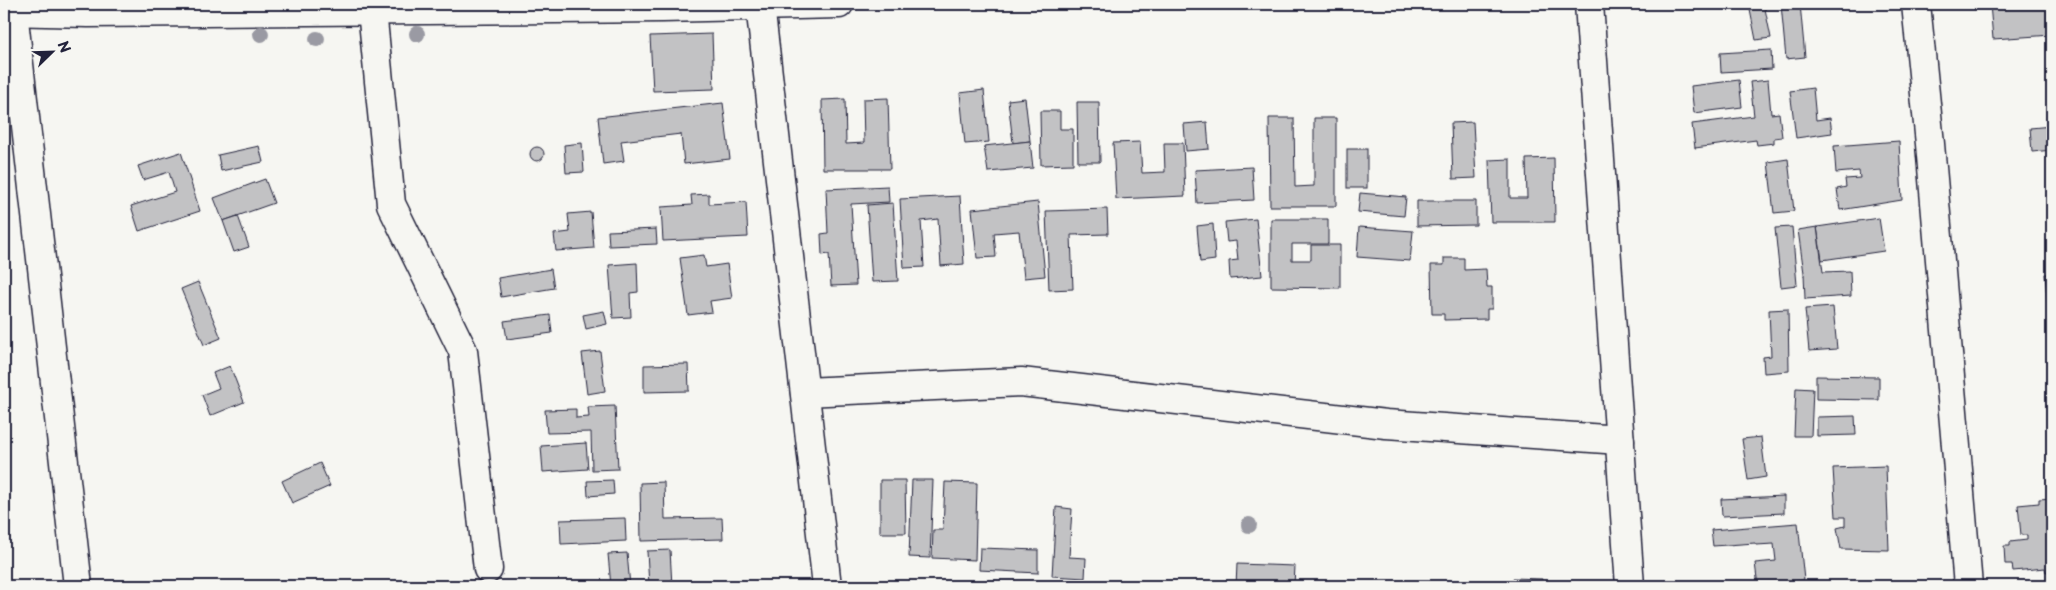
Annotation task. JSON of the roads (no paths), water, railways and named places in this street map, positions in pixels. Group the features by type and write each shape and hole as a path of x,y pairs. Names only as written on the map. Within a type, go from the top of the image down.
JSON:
{"street":[{"path":"78,586 8,11 88,13 839,4"},
{"path":"1589,4 1630,586"},
{"path":"1916,4 1968,586"},
{"path":"760,5 827,586"},
{"path":"372,10 391,204 463,351 488,569"},
{"path":"804,392 1021,382 1386,424 1620,440"}]}
